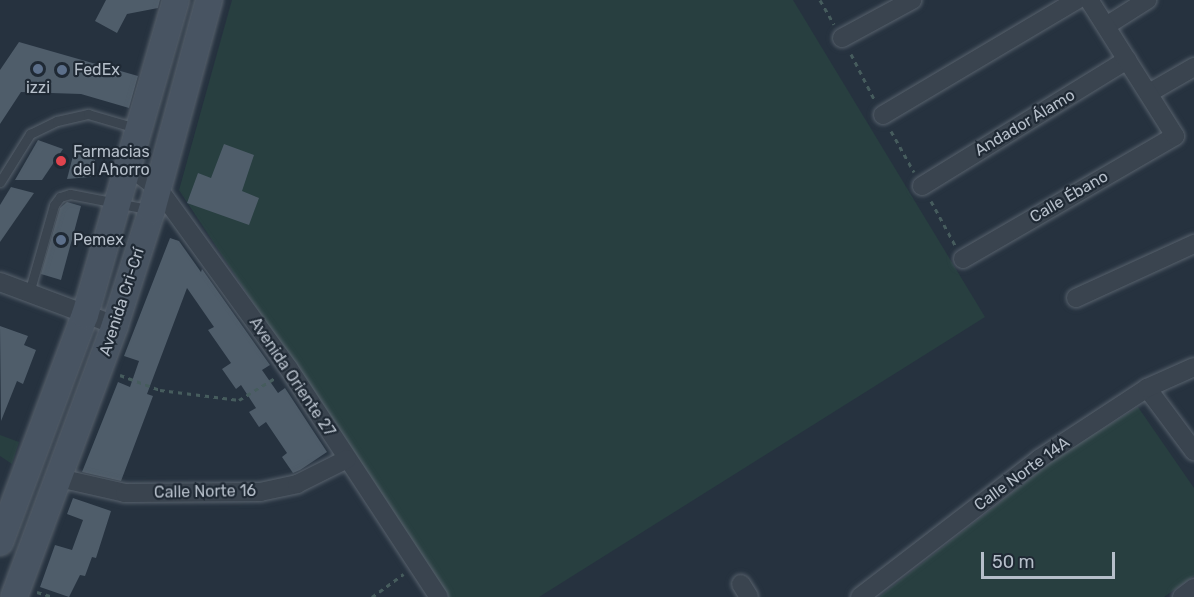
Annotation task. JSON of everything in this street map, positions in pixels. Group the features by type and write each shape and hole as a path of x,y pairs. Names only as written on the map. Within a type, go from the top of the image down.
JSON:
{"main road":[{"name":"Avenida Cri-Crí","path":"0,542 85,315 121,201 176,0"},
{"name":"Avenida Cri-Crí","path":"14,597 115,325 155,199 209,0"}],"street":[{"path":"842,38 912,0"},
{"path":"882,115 1077,0"},
{"path":"1089,0 1149,93 1194,67"},
{"path":"1106,26 1147,0"},
{"name":"Andador Álamo","path":"922,186 1127,60"},
{"name":"Calle Ébano","path":"963,259 1174,136 1149,93"},
{"name":"Avenida Oriente 27","path":"130,168 289,369 346,459 440,597"},
{"path":"1076,298 1194,243"},
{"path":"0,282 115,325"},
{"name":"Calle Norte 14A","path":"860,597 1039,459 1147,388 1194,368"},
{"path":"1147,388 1194,451"},
{"name":"Calle Norte 16","path":"59,478 125,493 260,492 297,483 346,459"},
{"path":"1182,597 1194,588"}],"lane":[{"path":"0,182 30,134 57,121 88,114 141,129"},
{"path":"29,293 54,205 60,197 70,194 121,201 155,199"}],"path":[{"path":"100,368 160,390 239,400 289,369"},
{"path":"372,597 418,565"}],"green space":[{"path":"232,0 793,0 985,317 539,597 447,597 179,190"},
{"path":"1138,407 1194,488 1194,576 1164,597 879,597 1063,453"},
{"path":"0,435 19,442 12,464 0,456"}],"building":[{"path":"106,0 160,0 158,8 127,14 117,33 95,21"},
{"path":"19,42 138,76 129,108 81,94 21,92 0,124 0,70"},
{"path":"38,140 63,149 42,180 15,180"},
{"path":"224,144 254,155 242,191 259,198 249,225 187,203 198,173 211,178"},
{"path":"74,152 95,160 95,172 90,177 67,179"},
{"path":"11,187 34,193 0,242 0,205"},
{"name":"Pemex","path":"67,202 81,206 61,280 41,274 60,208"},
{"path":"170,238 179,241 201,272 202,269 270,365 262,370 278,393 285,388 327,452 300,470 293,473 282,457 287,453 266,422 259,427 249,412 256,408 241,385 236,389 222,369 231,363 208,330 214,327 187,288 147,394 153,396 121,481 82,472 118,382 130,387 139,361 124,356"},
{"path":"0,326 28,336 24,345 36,350 23,384 17,381 1,421"},
{"path":"73,498 111,511 96,558 92,557 85,576 80,575 69,597 40,587 55,545 72,550 83,520 67,514"}],"place":[{"name":"izzi","path":"38,69"},
{"name":"FedEx","path":"62,70"},
{"name":"Farmacias del Ahorro","path":"61,161"},
{"name":"Pemex","path":"61,240"}]}
